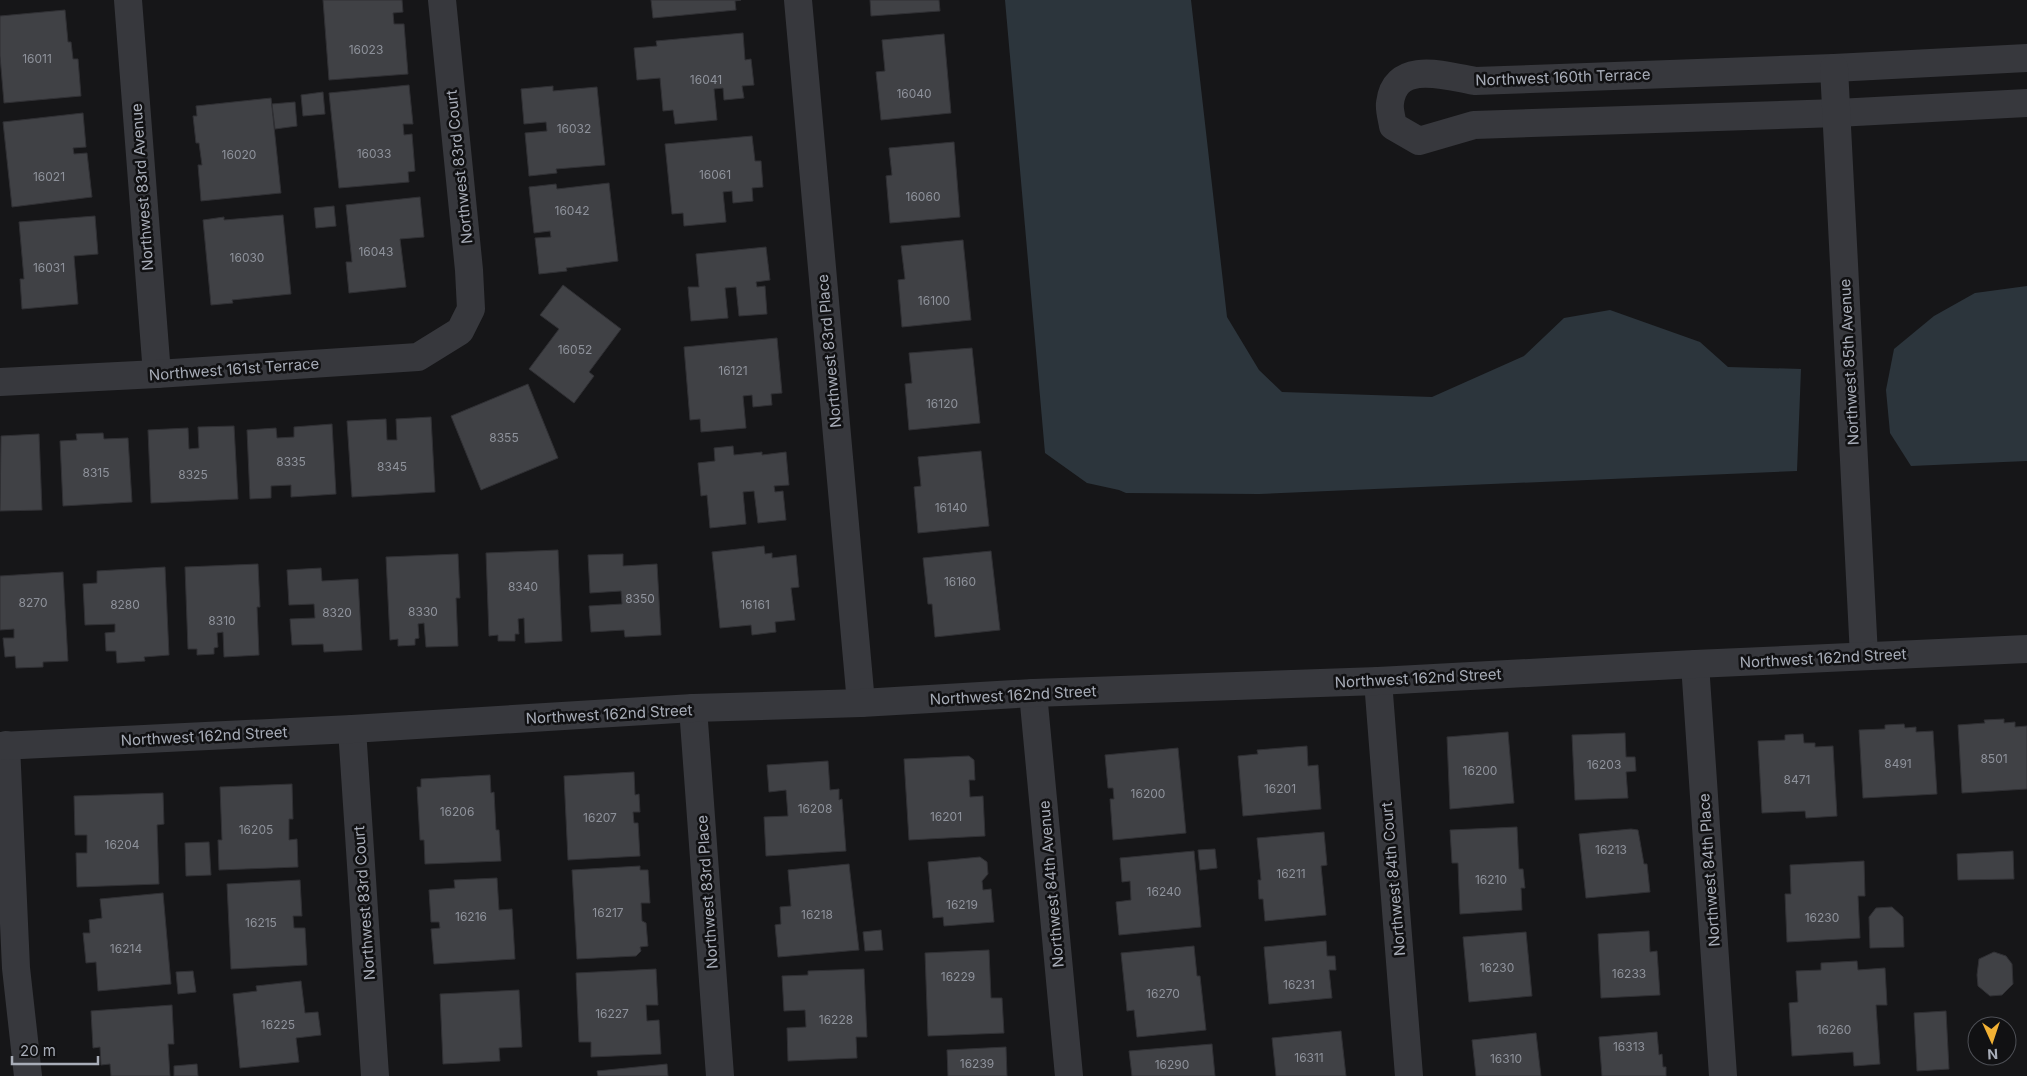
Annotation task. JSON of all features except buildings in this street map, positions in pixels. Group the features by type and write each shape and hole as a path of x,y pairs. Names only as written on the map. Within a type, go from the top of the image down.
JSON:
{"street":[{"name":"Northwest 83rd Avenue","path":"128,0 157,374"},
{"name":"Northwest 83rd Court","path":"442,0 471,309 460,331"},
{"name":"Northwest 83rd Place","path":"798,0 861,702"},
{"name":"Northwest 160th Terrace","path":"2027,58 1834,68 1475,81 1425,72 1405,77 1397,83 1390,103 1393,126 1419,140 1474,125 1836,113 2027,103"},
{"name":"Northwest 85th Avenue","path":"1834,68 1864,656"},
{"name":"Northwest 161st Terrace","path":"0,382 418,357 460,331"},
{"name":"Northwest 162nd Street","path":"3,746 352,729 693,708 861,702 1033,692 1378,681 2027,649"},
{"name":"Northwest 84th Place","path":"1695,664 1723,1076"},
{"name":"Northwest 84th Court","path":"1378,681 1409,1076"},
{"name":"Northwest 84th Avenue","path":"1033,692 1069,1076"},
{"name":"Northwest 83rd Place","path":"693,708 720,1076"},
{"name":"Northwest 83rd Court","path":"352,729 376,1076"},
{"path":"3,746 16,968 28,1076"}],"shaded area":[{"path":"1005,0 1191,0 1227,317 1259,370 1282,392 1432,397 1524,356 1564,318 1610,310 1700,342 1728,367 1801,369 1797,471 1259,494 1126,493 1087,483 1045,453"},
{"path":"2027,286 2027,461 1911,466 1890,433 1886,390 1894,349 1934,316 1975,293"}]}
